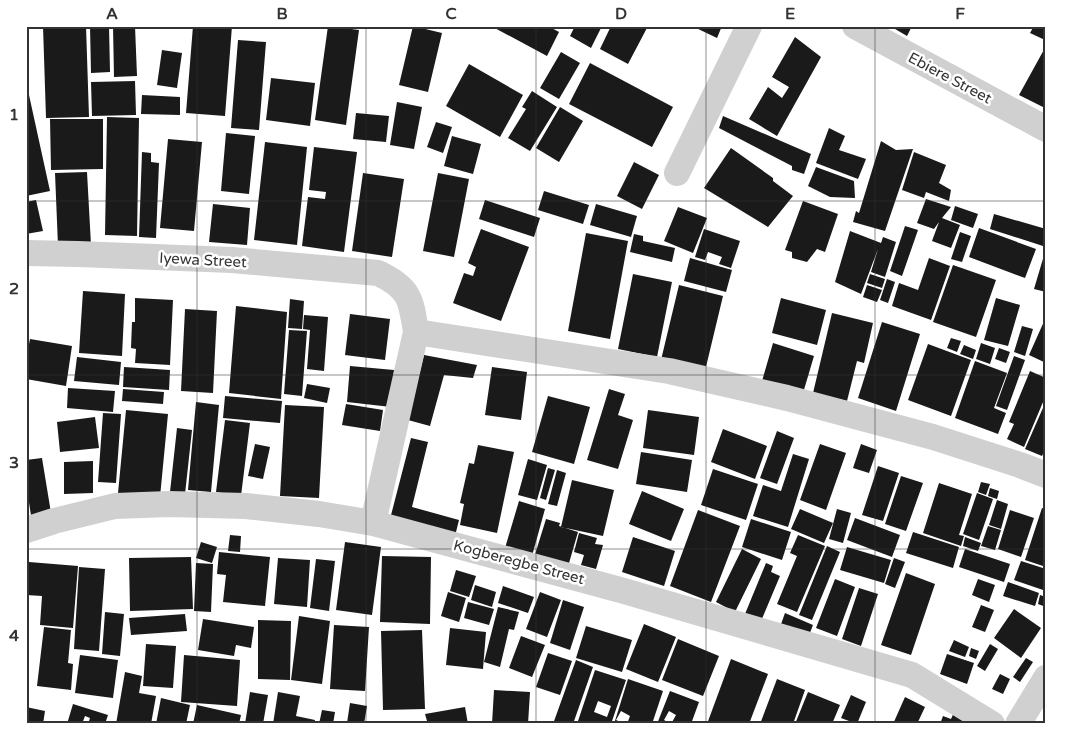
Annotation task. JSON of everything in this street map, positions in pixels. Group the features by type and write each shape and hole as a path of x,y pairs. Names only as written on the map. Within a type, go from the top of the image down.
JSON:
{"street":[{"path":"677,173 750,26"},
{"name":"Ebiere Street","path":"855,26 1046,129"},
{"name":"Iyewa Street","path":"26,253 232,260 378,273 393,280 405,291 413,308 416,332"},
{"path":"373,523 416,332 669,371 787,398 933,437 1020,464 1046,475"},
{"name":"Kogberegbe Street","path":"26,530 115,506 169,504 246,506 319,514 373,523 624,591 912,674 992,724"},
{"path":"1018,724 1046,678"}],"building":[{"path":"43,26 86,26 89,117 46,118"},
{"path":"90,26 109,26 110,72 91,73"},
{"path":"113,26 135,26 137,76 114,77"},
{"path":"193,26 232,26 225,116 186,113"},
{"path":"328,26 359,30 346,125 315,120"},
{"path":"413,26 442,33 428,92 399,85"},
{"path":"491,26 548,26 559,32 547,56"},
{"path":"575,26 602,26 591,48 570,36"},
{"path":"611,26 648,26 628,64 600,49"},
{"path":"692,26 722,26 717,38"},
{"path":"890,26 912,26 907,36"},
{"path":"1034,26 1046,26 1045,40 1030,33"},
{"path":"795,37 821,57 777,136 749,119 768,87 782,98 789,87 772,77"},
{"path":"238,40 266,42 259,130 231,128"},
{"path":"1046,46 1046,104 1043,107 1019,95"},
{"path":"162,50 182,53 177,88 157,85"},
{"path":"561,52 580,63 559,99 540,88"},
{"path":"590,63 673,107 652,147 569,104"},
{"path":"469,64 523,95 500,137 446,106"},
{"path":"271,78 315,83 310,126 266,120"},
{"path":"135,81 136,115 92,116 91,82"},
{"path":"532,91 557,107 530,151 508,138 526,109 522,107"},
{"path":"29,95 50,191 26,196 26,96"},
{"path":"142,95 180,97 180,115 141,114"},
{"path":"397,102 422,107 414,149 390,145"},
{"path":"560,107 583,121 559,162 536,148"},
{"path":"356,113 389,116 386,142 353,139"},
{"path":"723,116 811,154 804,174 792,170 792,166 719,128"},
{"path":"107,117 139,118 137,236 105,235"},
{"path":"50,119 103,119 103,169 51,170"},
{"path":"436,122 452,127 443,153 427,147"},
{"path":"829,128 845,136 839,150 866,159 858,179 816,163"},
{"path":"226,133 255,136 249,194 221,191"},
{"path":"452,136 481,144 473,174 444,166"},
{"path":"168,139 202,142 194,231 160,228"},
{"path":"881,141 896,150 913,149 885,231 853,222 856,211 859,213"},
{"path":"265,142 307,147 297,245 254,240"},
{"path":"314,147 357,152 344,252 302,246 308,197 325,199 326,192 309,190"},
{"path":"731,148 773,178 773,181 793,196 768,227 704,188"},
{"path":"142,152 151,153 151,162 159,163 156,238 139,237"},
{"path":"914,152 946,165 939,183 951,190 949,201 926,192 924,198 902,190"},
{"path":"634,162 659,175 642,209 617,196"},
{"path":"816,167 854,181 855,198 830,197 808,186"},
{"path":"87,172 91,245 58,246 55,173"},
{"path":"363,173 404,179 392,257 352,251"},
{"path":"438,173 469,179 454,257 423,251"},
{"path":"544,191 589,205 583,224 538,210"},
{"path":"926,199 951,207 942,218 960,225 951,248 932,241 939,222 934,229 917,223"},
{"path":"36,200 43,231 26,234 26,202"},
{"path":"485,200 540,218 534,237 479,219"},
{"path":"803,201 838,214 825,252 817,249 807,262 792,258 792,252 785,250"},
{"path":"213,204 250,208 247,245 209,242"},
{"path":"596,204 637,216 631,237 590,225"},
{"path":"955,206 978,214 973,228 951,220"},
{"path":"678,207 707,218 693,253 664,241"},
{"path":"994,214 1046,229 1043,246 990,229"},
{"path":"905,226 918,230 902,276 890,271"},
{"path":"979,228 1036,249 1025,278 969,257"},
{"path":"481,229 529,247 501,321 453,303 464,273 473,276 476,267 468,263"},
{"path":"704,229 740,241 731,268 719,264 722,257 708,252 705,260 695,257"},
{"path":"850,231 881,243 883,237 896,242 885,277 871,272 878,249 861,294 835,282"},
{"path":"960,232 971,236 962,262 951,259"},
{"path":"586,233 628,241 610,339 568,331"},
{"path":"634,234 643,236 643,241 675,248 672,262 630,252"},
{"path":"1046,252 1046,292 1034,289"},
{"path":"690,258 732,270 726,292 684,281"},
{"path":"929,258 950,266 931,320 892,306 899,283 918,290"},
{"path":"953,265 996,280 976,337 933,322"},
{"path":"633,274 672,282 657,357 618,349"},
{"path":"870,274 885,279 882,288 867,283"},
{"path":"887,279 895,282 888,303 880,300"},
{"path":"679,285 723,296 705,371 661,360"},
{"path":"867,285 882,290 877,302 863,297"},
{"path":"83,291 125,294 122,356 79,353"},
{"path":"135,298 173,300 170,365 135,363 136,349 131,348 132,322 135,322"},
{"path":"781,298 826,310 817,345 772,333"},
{"path":"996,298 1020,305 1008,346 984,340"},
{"path":"290,299 304,301 302,329 288,328"},
{"path":"236,306 287,312 281,399 229,393"},
{"path":"185,309 217,311 213,393 181,391"},
{"path":"832,313 873,323 864,363 857,361 847,401 813,393"},
{"path":"350,314 390,319 385,360 345,355"},
{"path":"304,315 328,317 324,371 307,369 310,330 303,329"},
{"path":"1046,317 1046,363 1029,355"},
{"path":"882,322 920,334 896,411 858,398"},
{"path":"1022,326 1033,329 1025,356 1014,352"},
{"path":"289,330 307,331 302,396 284,394"},
{"path":"951,338 961,341 957,352 947,348"},
{"path":"30,339 72,346 66,386 26,379 26,359"},
{"path":"773,343 814,356 803,393 762,381"},
{"path":"981,343 995,348 990,364 976,359"},
{"path":"928,344 971,360 951,416 908,400"},
{"path":"964,345 976,350 973,359 960,354"},
{"path":"999,348 1010,352 1006,363 995,359"},
{"path":"424,355 477,365 473,378 444,375 430,426 408,420"},
{"path":"1014,356 1025,360 1007,410 996,406"},
{"path":"77,357 121,362 119,385 74,381"},
{"path":"975,361 1007,373 994,408 1006,413 998,434 955,418"},
{"path":"350,366 394,370 391,407 347,402"},
{"path":"124,367 170,370 169,390 123,387"},
{"path":"492,367 527,372 521,420 485,415"},
{"path":"1030,371 1046,378 1046,395 1024,447 1007,439 1014,424 1009,422"},
{"path":"307,384 330,388 327,403 304,398"},
{"path":"68,388 115,391 113,412 67,408"},
{"path":"123,389 164,392 163,404 122,401"},
{"path":"609,389 625,394 618,415 633,420 618,469 587,460"},
{"path":"225,396 282,401 280,423 223,418"},
{"path":"548,396 590,407 574,464 532,452"},
{"path":"1046,401 1046,448 1042,456 1025,449"},
{"path":"196,402 219,405 211,492 188,490"},
{"path":"346,404 383,410 380,431 342,425"},
{"path":"285,405 324,407 319,498 280,496"},
{"path":"126,410 168,414 160,497 118,493"},
{"path":"648,410 699,417 694,455 643,448"},
{"path":"103,413 121,414 116,483 98,482"},
{"path":"95,417 99,448 60,452 57,422"},
{"path":"225,420 250,423 241,496 216,492"},
{"path":"177,428 192,430 185,494 170,492"},
{"path":"723,429 767,446 755,479 711,462"},
{"path":"777,431 794,438 777,484 760,478"},
{"path":"411,438 428,442 412,507 459,520 455,536 390,519"},
{"path":"255,444 270,447 263,479 248,476"},
{"path":"820,444 846,453 826,510 800,500"},
{"path":"861,444 877,450 869,473 853,468"},
{"path":"478,445 514,452 497,533 460,525 464,504 460,503 469,463 474,464"},
{"path":"641,452 692,460 687,492 636,484"},
{"path":"793,454 809,459 788,527 753,516 763,485 781,491"},
{"path":"42,458 52,519 32,522 26,483 26,460"},
{"path":"528,459 547,465 537,500 518,495"},
{"path":"93,461 93,493 64,494 64,462"},
{"path":"878,466 899,473 883,521 862,515"},
{"path":"548,468 555,470 546,500 540,498"},
{"path":"713,469 758,484 746,520 701,505"},
{"path":"557,470 566,473 557,506 548,504"},
{"path":"901,476 923,483 906,531 885,524"},
{"path":"572,480 614,490 603,536 561,527"},
{"path":"981,482 990,484 986,495 978,492"},
{"path":"939,483 972,494 959,535 964,536 961,546 923,533"},
{"path":"990,488 999,491 997,499 988,496"},
{"path":"642,491 684,509 671,541 629,524"},
{"path":"977,493 993,499 979,540 963,534"},
{"path":"997,500 1008,504 1001,529 989,525"},
{"path":"519,501 545,509 532,556 505,548"},
{"path":"1042,508 1046,509 1046,567 1025,560"},
{"path":"800,509 833,523 824,543 791,529"},
{"path":"837,509 851,513 843,543 829,539"},
{"path":"698,510 740,526 711,602 670,586"},
{"path":"1010,510 1034,518 1021,557 998,549"},
{"path":"855,518 900,535 892,557 847,540"},
{"path":"546,519 560,523 559,526 578,532 567,570 533,561"},
{"path":"751,519 791,532 782,560 742,547"},
{"path":"988,526 1001,530 995,550 981,546"},
{"path":"913,532 959,547 953,568 906,553"},
{"path":"579,533 597,538 595,544 603,545 596,569 581,565 584,555 574,552"},
{"path":"230,535 241,536 240,552 228,551"},
{"path":"798,535 825,546 797,612 777,604 797,556 790,553"},
{"path":"633,537 675,551 664,586 622,572"},
{"path":"965,537 981,543 978,551 963,546"},
{"path":"201,542 217,547 212,563 196,558"},
{"path":"345,542 381,547 372,615 336,610"},
{"path":"827,546 840,552 812,620 799,615"},
{"path":"847,547 891,560 884,583 840,570"},
{"path":"742,549 761,559 735,612 716,602"},
{"path":"965,549 1010,564 1004,582 959,567"},
{"path":"219,552 270,557 265,606 223,602 226,575 217,574"},
{"path":"382,556 431,557 430,624 380,622"},
{"path":"191,557 193,609 130,611 129,558"},
{"path":"278,558 310,560 307,607 274,604"},
{"path":"894,558 905,562 895,588 885,584"},
{"path":"316,559 335,561 329,611 310,608"},
{"path":"1021,561 1046,569 1046,591 1014,580"},
{"path":"29,562 78,566 73,628 40,625 42,596 26,595"},
{"path":"196,563 213,564 211,612 194,611"},
{"path":"766,563 773,566 771,572 780,576 761,621 745,614"},
{"path":"79,567 105,569 99,651 74,649"},
{"path":"456,570 476,576 469,597 450,591"},
{"path":"906,573 935,584 911,655 881,645"},
{"path":"835,579 855,587 837,636 816,628"},
{"path":"978,579 995,585 989,602 972,595"},
{"path":"1008,582 1039,593 1035,606 1003,596"},
{"path":"475,585 496,592 492,607 471,600"},
{"path":"503,586 534,597 528,613 498,603"},
{"path":"859,588 878,594 861,646 842,639"},
{"path":"448,592 466,598 459,622 441,616"},
{"path":"540,592 561,600 547,637 526,629"},
{"path":"1040,595 1046,597 1046,607 1038,604"},
{"path":"563,600 584,607 570,650 550,643"},
{"path":"468,602 494,609 489,625 464,618"},
{"path":"981,605 994,610 985,632 972,627"},
{"path":"498,607 519,612 514,630 509,629 500,667 484,662"},
{"path":"1014,609 1041,628 1021,658 994,638"},
{"path":"105,612 124,614 120,656 102,654"},
{"path":"785,613 813,625 808,638 780,627"},
{"path":"185,614 187,631 131,635 129,618"},
{"path":"299,616 330,621 322,684 291,680"},
{"path":"203,619 254,627 251,648 236,645 234,656 198,650"},
{"path":"258,620 291,621 290,680 258,679"},
{"path":"644,624 676,637 658,682 626,669"},
{"path":"334,625 369,627 365,691 330,689"},
{"path":"586,626 632,640 622,672 576,658"},
{"path":"44,627 71,630 68,663 73,664 71,690 37,686"},
{"path":"450,628 486,632 483,669 446,665"},
{"path":"422,630 425,709 383,710 381,631"},
{"path":"521,636 545,645 532,677 509,668"},
{"path":"678,639 719,656 703,696 662,680"},
{"path":"954,640 969,647 965,657 949,651"},
{"path":"146,644 176,646 173,688 143,686"},
{"path":"990,644 998,649 985,671 977,666"},
{"path":"971,648 979,651 976,659 969,656"},
{"path":"548,653 572,661 560,695 536,687"},
{"path":"947,654 974,663 967,684 940,674"},
{"path":"80,655 118,660 113,698 75,693"},
{"path":"184,655 240,660 237,706 181,702"},
{"path":"1026,658 1033,662 1020,682 1013,677"},
{"path":"731,659 768,674 749,724 707,724"},
{"path":"576,660 593,667 573,724 553,724"},
{"path":"595,670 626,680 611,724 577,724","holes":["598,701 611,706 607,717 594,712"]},
{"path":"125,672 142,676 139,693 156,696 151,724 116,724"},
{"path":"1000,674 1010,679 1003,694 992,689"},
{"path":"628,679 663,691 652,724 627,724 630,716 621,711 616,720 625,724 614,724"},
{"path":"777,679 805,690 793,724 760,724"},
{"path":"494,690 530,692 528,724 492,724"},
{"path":"670,691 699,702 691,724 671,724 657,724","holes":["669,711 676,715 671,724 664,720"]},
{"path":"250,692 268,695 263,724 245,724"},
{"path":"278,692 300,696 296,716 315,720 314,724 273,724"},
{"path":"808,692 840,705 832,724 795,724"},
{"path":"851,695 866,702 857,724 841,718"},
{"path":"905,697 925,707 917,724 893,724"},
{"path":"161,698 190,705 186,724 156,724"},
{"path":"350,703 367,706 364,724 347,723"},
{"path":"73,704 108,715 105,724 88,724 90,718 85,716 82,724 67,724"},
{"path":"197,705 241,715 239,724 193,724"},
{"path":"26,707 45,711 43,724 26,724"},
{"path":"465,707 468,724 419,724 427,721 425,714"},
{"path":"322,710 335,712 333,724 319,724"},
{"path":"955,710 984,724 940,724 943,716 951,719"}]}
